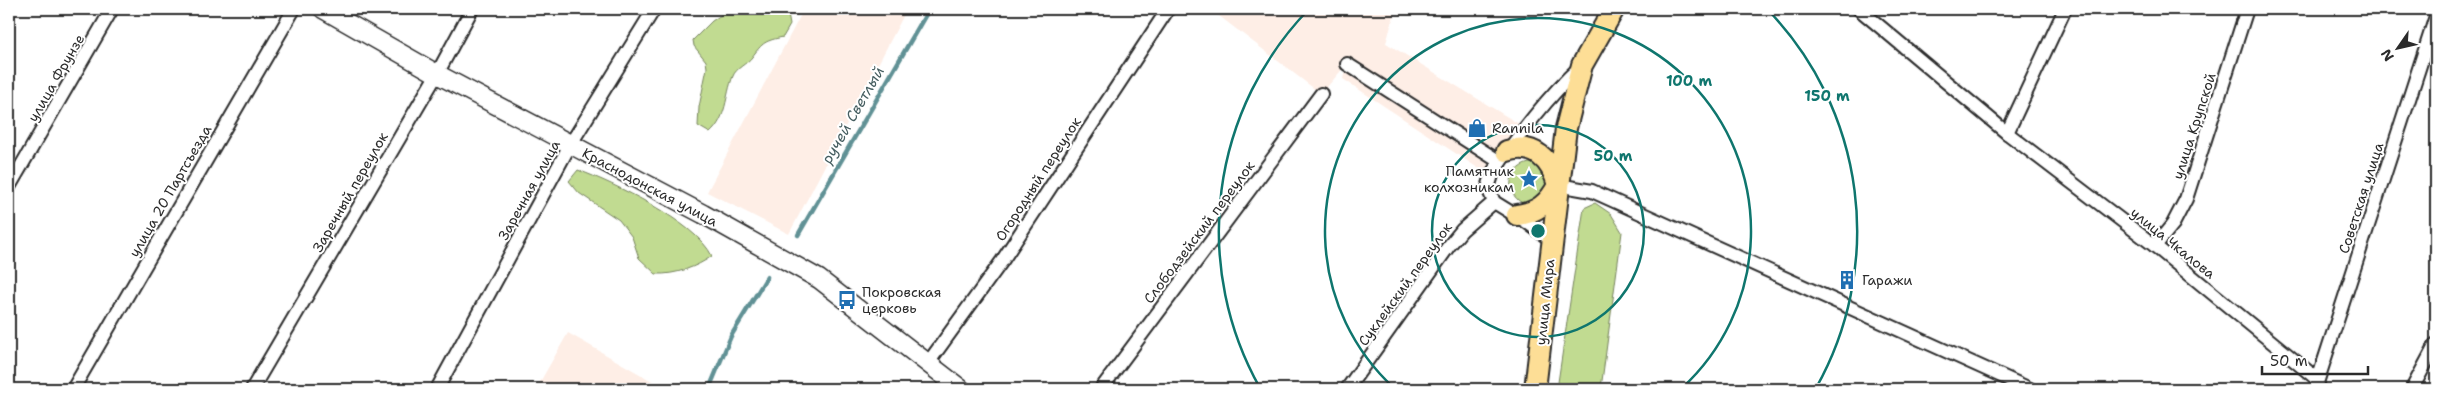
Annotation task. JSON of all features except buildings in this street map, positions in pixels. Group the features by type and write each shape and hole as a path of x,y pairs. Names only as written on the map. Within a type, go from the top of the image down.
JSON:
{"main road":[{"name":"улица Мира","path":"1534,389 1566,128 1582,65 1614,9"},
{"path":"1504,157 1525,148 1537,151 1550,167 1558,185 1550,200 1543,206 1529,214 1517,215"}],"street":[{"name":"улица Фрунзе","path":"9,187 112,9"},
{"name":"улица 20 Партсъезда","path":"72,389 294,9"},
{"name":"Краснодонская улица","path":"323,9 437,74 703,214 820,279 961,389"},
{"name":"Заречный переулок","path":"252,389 437,74 472,9"},
{"name":"Заречная улица","path":"437,389 570,145 654,9"},
{"name":"Огородный переулок","path":"928,362 1002,261 1168,9"},
{"name":"улица Чкалова","path":"1859,9 2007,133 2155,246 2316,384"},
{"path":"2007,133 2065,9"},
{"name":"улица Крупской","path":"2155,246 2173,224 2186,199 2247,9"},
{"name":"Советская улица","path":"2316,384 2436,16"},
{"path":"1347,64 1504,157"},
{"path":"1551,240 1517,215 1494,202 1489,194 1489,183 1504,157 1557,88 1582,65"},
{"name":"Слободзейский переулок","path":"1101,389 1321,94"},
{"path":"1558,185 1592,192 2030,389"},
{"name":"Суклейский переулок","path":"1347,389 1448,247 1462,230 1494,202"},
{"path":"2412,389 2436,344"}],"shaded area":[{"path":"804,9 907,9 789,234 707,192"},
{"path":"1210,9 1396,9 1386,43 1519,124 1484,172 1343,79 1346,65 1321,94"},
{"path":"568,333 666,389 536,389"}],"green space":[{"path":"730,9 787,9 790,25 783,37 765,43 734,73 723,114 716,127 710,133 698,126 699,107 707,68 706,61 694,46 693,40 712,21"},
{"path":"1529,163 1542,166 1551,192 1527,205 1514,196 1511,190 1511,183 1516,171 1521,166"},
{"path":"578,170 632,194 672,217 703,243 712,256 686,270 656,274 639,258 632,237 619,220 579,193 569,181"},
{"path":"1595,203 1611,214 1622,232 1602,381 1600,389 1557,389 1584,208"}],"waterway":[{"name":"ручей Светлый","path":"798,235 929,9"},
{"name":"ручей Светлый","path":"709,389 731,336 767,277"}],"place":[{"name":"Rannila","path":"1477,128"},
{"name":"Памятник колхозникам","path":"1529,179"},
{"name":"Гаражи","path":"1847,280"},
{"name":"Покровская церковь","path":"847,300"}]}
